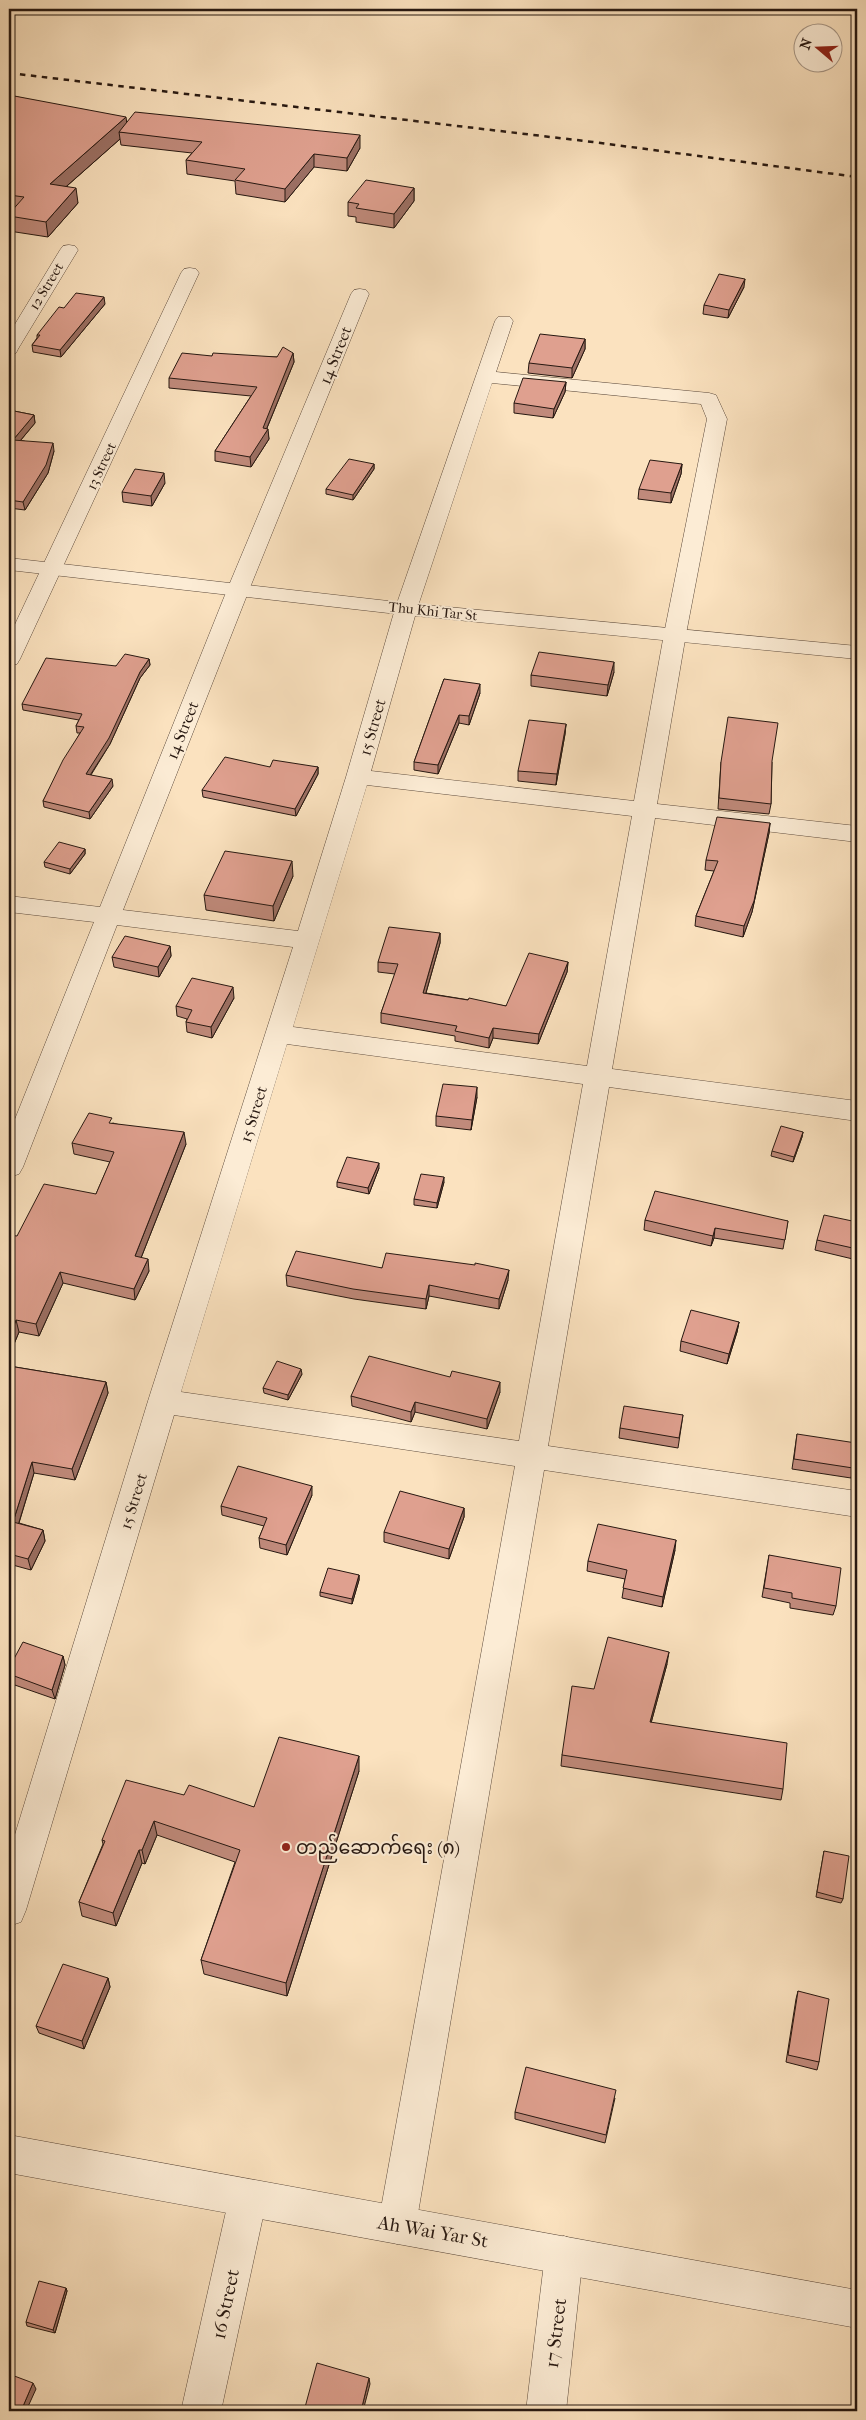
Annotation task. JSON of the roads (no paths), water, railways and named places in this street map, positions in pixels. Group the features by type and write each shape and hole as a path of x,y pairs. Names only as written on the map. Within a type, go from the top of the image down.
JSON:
{"street":[{"name":"12 Street","path":"9,349 69,250"},
{"name":"13 Street","path":"9,659 53,569 190,273"},
{"name":"14 Street","path":"9,1167 238,590 360,294"},
{"name":"15 Street","path":"9,1910 163,1400 358,777 406,609 504,321"},
{"path":"397,2225 675,634 717,419 709,399 484,377"},
{"name":"Thu Khi Tar St","path":"9,564 406,609 857,653"},
{"path":"358,777 857,834"},
{"path":"9,904 307,940"},
{"path":"278,1034 857,1111"},
{"path":"163,1400 857,1504"},
{"name":"Ah Wai Yar St","path":"9,2154 857,2309"},
{"name":"16 Street","path":"202,2411 248,2198"},
{"name":"17 Street","path":"546,2411 564,2255"}],"railway":[{"path":"9,73 593,142 857,177"}],"place":[{"name":"တည်ဆောက်ရေး (၈)","path":"286,1847"}]}
